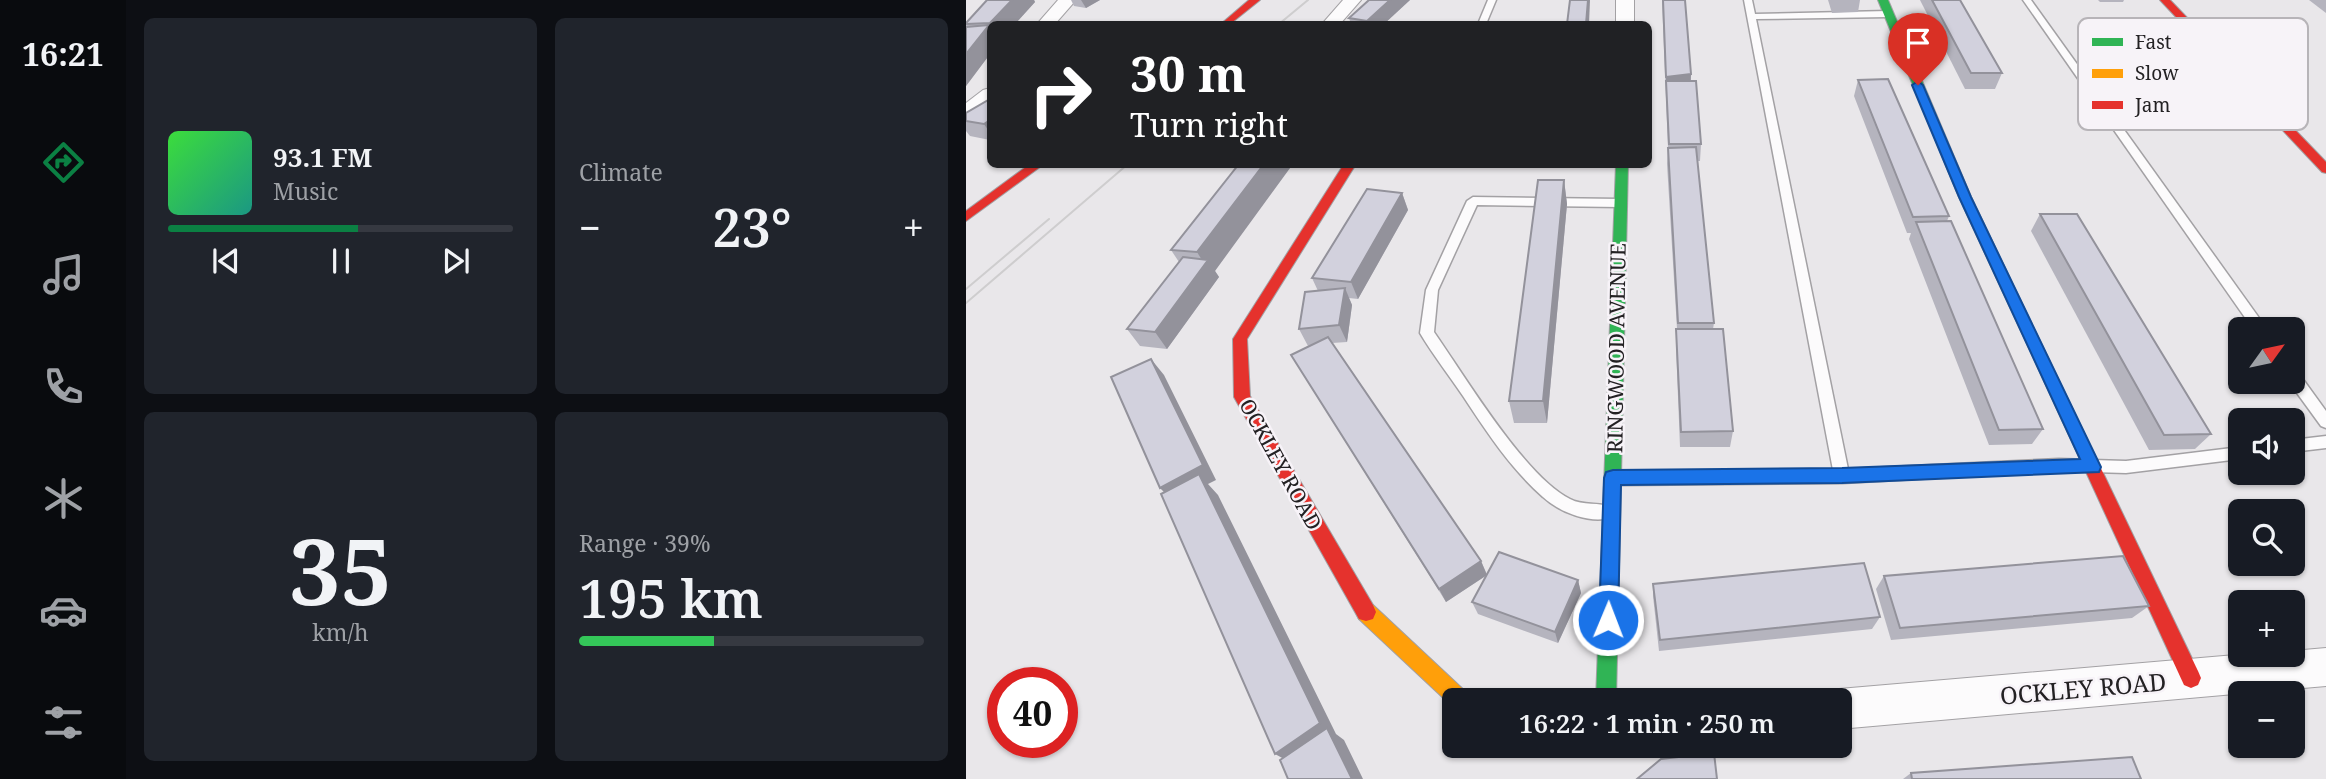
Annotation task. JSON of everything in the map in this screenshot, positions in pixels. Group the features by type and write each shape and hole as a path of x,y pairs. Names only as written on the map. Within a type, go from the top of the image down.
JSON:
{"street":[{"path":"1049,21 1067,0"},
{"path":"1229,21 1255,0"},
{"path":"1334,21 1352,0"},
{"path":"1625,21 1626,0"},
{"path":"2165,0 2182,18"},
{"path":"1886,7 1965,197 2191,678"},
{"path":"966,113 987,96"},
{"path":"2289,130 2326,169"},
{"path":"966,216 1032,168"},
{"name":"OCKLEY ROAD","path":"1347,168 1240,339 1242,397 1361,608 1447,688"},
{"name":"RINGWOOD AVENUE","path":"1606,688 1622,168"},
{"name":"OCKLEY ROAD","path":"1852,708 2326,667"}],"lane":[{"path":"1483,21 1492,0"},
{"path":"1748,0 1842,476"},
{"path":"2027,0 2078,72"},
{"path":"1751,17 1886,7"},
{"path":"2119,130 2252,317"},
{"path":"1611,513 1582,510 1563,504 1542,486 1511,450 1427,333 1432,290 1473,201 1620,203"},
{"path":"2305,393 2326,422"},
{"path":"2305,444 2326,442"},
{"path":"1613,478 1842,476 2059,465 2126,467 2228,454"}],"building":[{"path":"987,0 1012,0 992,21 966,23"},
{"path":"1369,0 1390,0 1367,21 1349,18"},
{"path":"1570,0 1588,0 1586,21 1567,21"},
{"path":"1663,0 1685,0 1691,74 1666,77"},
{"path":"1932,0 1960,0 2002,73 1971,73"},
{"path":"987,25 966,54 966,27"},
{"path":"1888,79 1949,216 1913,217 1858,80"},
{"path":"1666,81 1696,81 1701,144 1669,144"},
{"path":"987,101 987,122 984,124 966,121 966,113"},
{"path":"1696,147 1714,323 1678,323 1668,148"},
{"path":"1236,168 1261,168 1197,252 1171,250"},
{"path":"1538,180 1564,180 1543,401 1509,401"},
{"path":"1367,189 1402,193 1351,282 1312,278"},
{"path":"2040,214 2077,214 2211,434 2164,435"},
{"path":"1951,221 2043,429 1999,430 1916,222"},
{"path":"1183,257 1208,260 1155,332 1127,329"},
{"path":"1345,288 1339,325 1299,329 1305,292"},
{"path":"1676,329 1723,329 1733,431 1681,432"},
{"path":"1328,337 1481,561 1439,589 1291,355"},
{"path":"1151,359 1203,465 1160,488 1111,377"},
{"path":"1199,474 1320,723 1275,754 1161,494"},
{"path":"1499,552 1578,580 1555,632 1472,602"},
{"path":"2123,556 2149,606 1900,628 1884,576"},
{"path":"1864,563 1880,617 1660,640 1653,584"},
{"path":"1327,728 1352,779 1288,779 1280,760"},
{"path":"2132,757 2141,779 1912,779 1911,773"},
{"path":"1715,758 1717,779 1637,779 1661,759"}],"tram line":[{"path":"1283,21 1308,0"},
{"path":"966,303 1123,168"},
{"path":"966,289 1049,219"}],"traffic: fast":[{"path":"1883,0 1965,197 2030,335"},
{"path":"1606,688 1622,168"}],"traffic: slow":[{"path":"1366,612 1447,688"}],"traffic: jam":[{"path":"1229,21 1255,0"},
{"path":"2165,0 2182,18"},
{"path":"2289,130 2326,169"},
{"path":"966,217 1033,168"},
{"path":"1347,168 1240,339 1242,397 1366,612"},
{"path":"2030,335 2191,678"}],"route":[{"path":"1608,620 1613,478 1842,476 2059,465 2093,467 1965,197 1918,85"}]}
